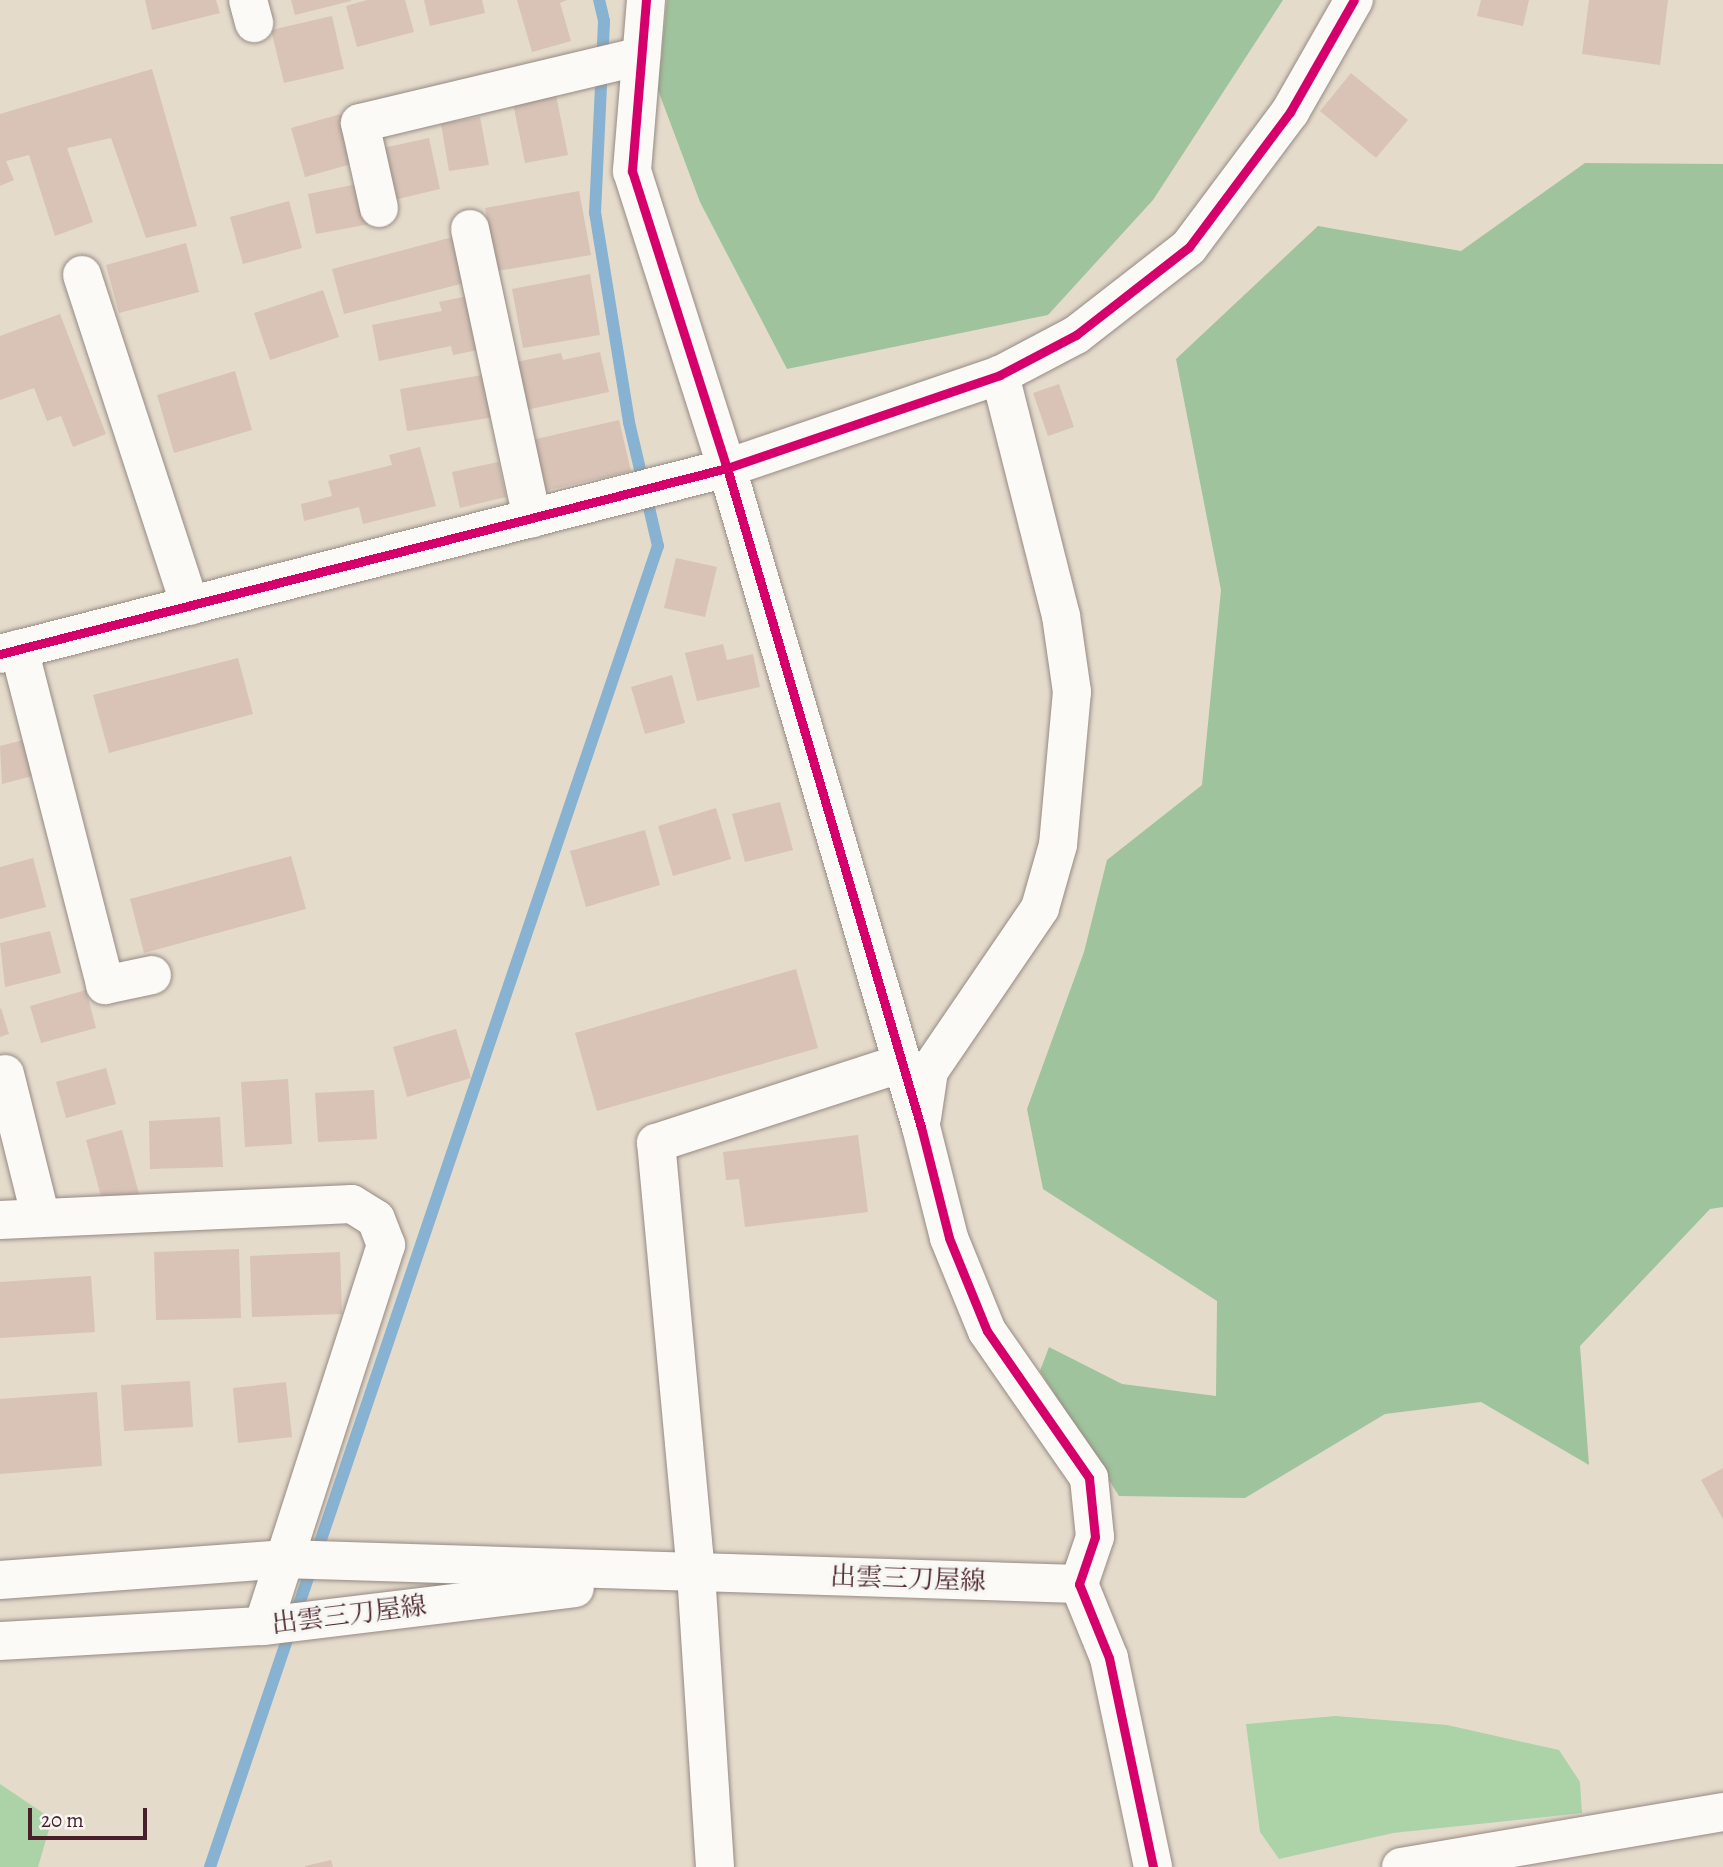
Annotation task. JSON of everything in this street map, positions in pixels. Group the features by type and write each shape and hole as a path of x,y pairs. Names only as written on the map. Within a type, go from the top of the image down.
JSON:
{"street":[{"path":"646,0 632,171 727,468 921,1127 949,1238 987,1331 1089,1478 1095,1537 1079,1584 1109,1658 1153,1867"},
{"path":"152,975 105,985 10,652 727,468 1000,375 1076,335 1189,247 1290,112 1354,0"},
{"path":"379,208 360,123 641,56"},
{"path":"470,229 531,518"},
{"path":"82,275 190,606"},
{"path":"921,1127 929,1071 1040,908 1058,845 1072,692 1061,616 1000,375"},
{"path":"715,1867 696,1573 656,1143 902,1063"},
{"path":"5,1074 41,1218"},
{"path":"0,1220 352,1204 376,1219 386,1245 263,1626"},
{"name":"出雲三刀屋線","path":"0,1580 283,1559 1079,1584"},
{"name":"出雲三刀屋線","path":"0,1641 263,1626 696,1573"},
{"path":"1401,1867 1723,1812"}],"green space":[{"path":"667,0 1283,0 1153,200 1048,315 787,369 700,202 658,90"},
{"path":"1585,163 1723,164 1723,1207 1710,1209 1580,1346 1589,1465 1481,1402 1385,1414 1245,1498 1119,1496 1040,1371 1049,1347 1122,1384 1216,1396 1217,1301 1043,1189 1027,1109 1084,952 1107,860 1202,785 1221,590 1176,359 1318,226 1461,251"},
{"path":"1335,1716 1447,1725 1559,1750 1580,1782 1582,1813 1393,1833 1279,1859 1260,1832 1246,1724"},
{"path":"0,1784 52,1819 38,1867 0,1867"}],"building":[{"path":"145,0 216,0 220,13 152,30"},
{"path":"291,0 351,0 351,1 295,15"},
{"path":"367,0 405,0 414,32 357,47 346,6"},
{"path":"424,0 482,0 485,13 430,26"},
{"path":"517,0 567,0 560,3 571,41 532,52"},
{"path":"1481,0 1529,0 1523,26 1477,16"},
{"path":"1589,0 1668,0 1660,65 1582,54"},
{"path":"332,16 344,69 284,83 271,30"},
{"path":"152,69 197,226 146,238 111,138 67,148 93,222 55,236 29,155 6,161 14,180 0,186 0,114"},
{"path":"1351,73 1408,120 1376,158 1320,111"},
{"path":"556,95 568,155 525,163 513,103"},
{"path":"341,114 355,163 305,177 291,128"},
{"path":"480,117 489,165 449,171 441,124"},
{"path":"429,138 440,189 394,200 383,148"},
{"path":"362,183 370,224 316,234 308,194"},
{"path":"579,191 591,255 497,271 485,208"},
{"path":"289,201 302,248 243,264 230,217"},
{"path":"460,235 472,281 344,314 332,269"},
{"path":"186,243 199,292 119,313 106,265"},
{"path":"590,274 600,335 523,348 512,289"},
{"path":"323,290 339,337 270,360 254,313"},
{"path":"472,295 483,349 453,355 451,346 379,361 372,325 442,311 439,302"},
{"path":"60,314 106,434 73,447 61,416 47,421 34,388 0,400 0,336"},
{"path":"600,352 609,392 526,410 516,362 561,353 563,360"},
{"path":"235,371 252,430 174,453 157,395"},
{"path":"488,374 495,417 407,431 400,389"},
{"path":"1059,384 1074,427 1048,436 1033,393"},
{"path":"619,420 631,471 544,491 532,440"},
{"path":"420,447 436,506 363,524 359,507 304,521 301,504 332,496 328,481 392,465 389,455"},
{"path":"498,462 506,497 460,508 452,472"},
{"path":"676,558 717,567 705,617 664,608"},
{"path":"723,644 727,660 753,654 760,687 697,701 685,653"},
{"path":"238,658 253,714 109,753 93,695"},
{"path":"672,675 685,723 645,734 631,687"},
{"path":"27,739 36,775 2,784 0,746"},
{"path":"780,802 793,850 745,862 732,814"},
{"path":"716,808 731,859 673,876 658,826"},
{"path":"645,830 660,885 586,907 570,851"},
{"path":"291,856 306,909 144,953 130,899"},
{"path":"33,858 46,907 0,919 0,867"},
{"path":"50,931 61,973 5,987 0,943"},
{"path":"796,969 818,1048 597,1111 575,1033"},
{"path":"86,990 96,1028 41,1043 30,1006"},
{"path":"0,1009 9,1034 0,1037"},
{"path":"456,1029 471,1078 407,1097 393,1047"},
{"path":"106,1068 116,1104 66,1118 56,1082"},
{"path":"288,1079 292,1144 245,1147 241,1082"},
{"path":"374,1090 377,1139 318,1142 315,1093"},
{"path":"220,1117 223,1167 150,1169 149,1121"},
{"path":"122,1130 139,1194 103,1204 86,1140"},
{"path":"858,1135 868,1212 745,1227 739,1179 726,1180 723,1152"},
{"path":"239,1249 241,1318 156,1320 154,1252"},
{"path":"340,1252 342,1314 252,1317 250,1256"},
{"path":"91,1276 95,1332 0,1338 0,1282"},
{"path":"190,1381 193,1427 124,1431 121,1385"},
{"path":"286,1382 292,1437 238,1443 233,1388"},
{"path":"97,1392 102,1466 0,1474 0,1399"},
{"path":"1723,1468 1723,1519 1701,1480"},
{"path":"331,1860 333,1867 305,1867 305,1866"}],"waterway":[{"path":"210,1867 658,546 629,422 595,213 604,21 599,0"}],"cycle path":[{"path":"646,0 632,171 727,468 921,1127 949,1238 987,1331 1089,1478 1095,1537 1079,1584 1109,1658 1153,1867"},
{"path":"0,654 727,468 1000,375 1076,335 1189,247 1290,112 1354,0"}]}
